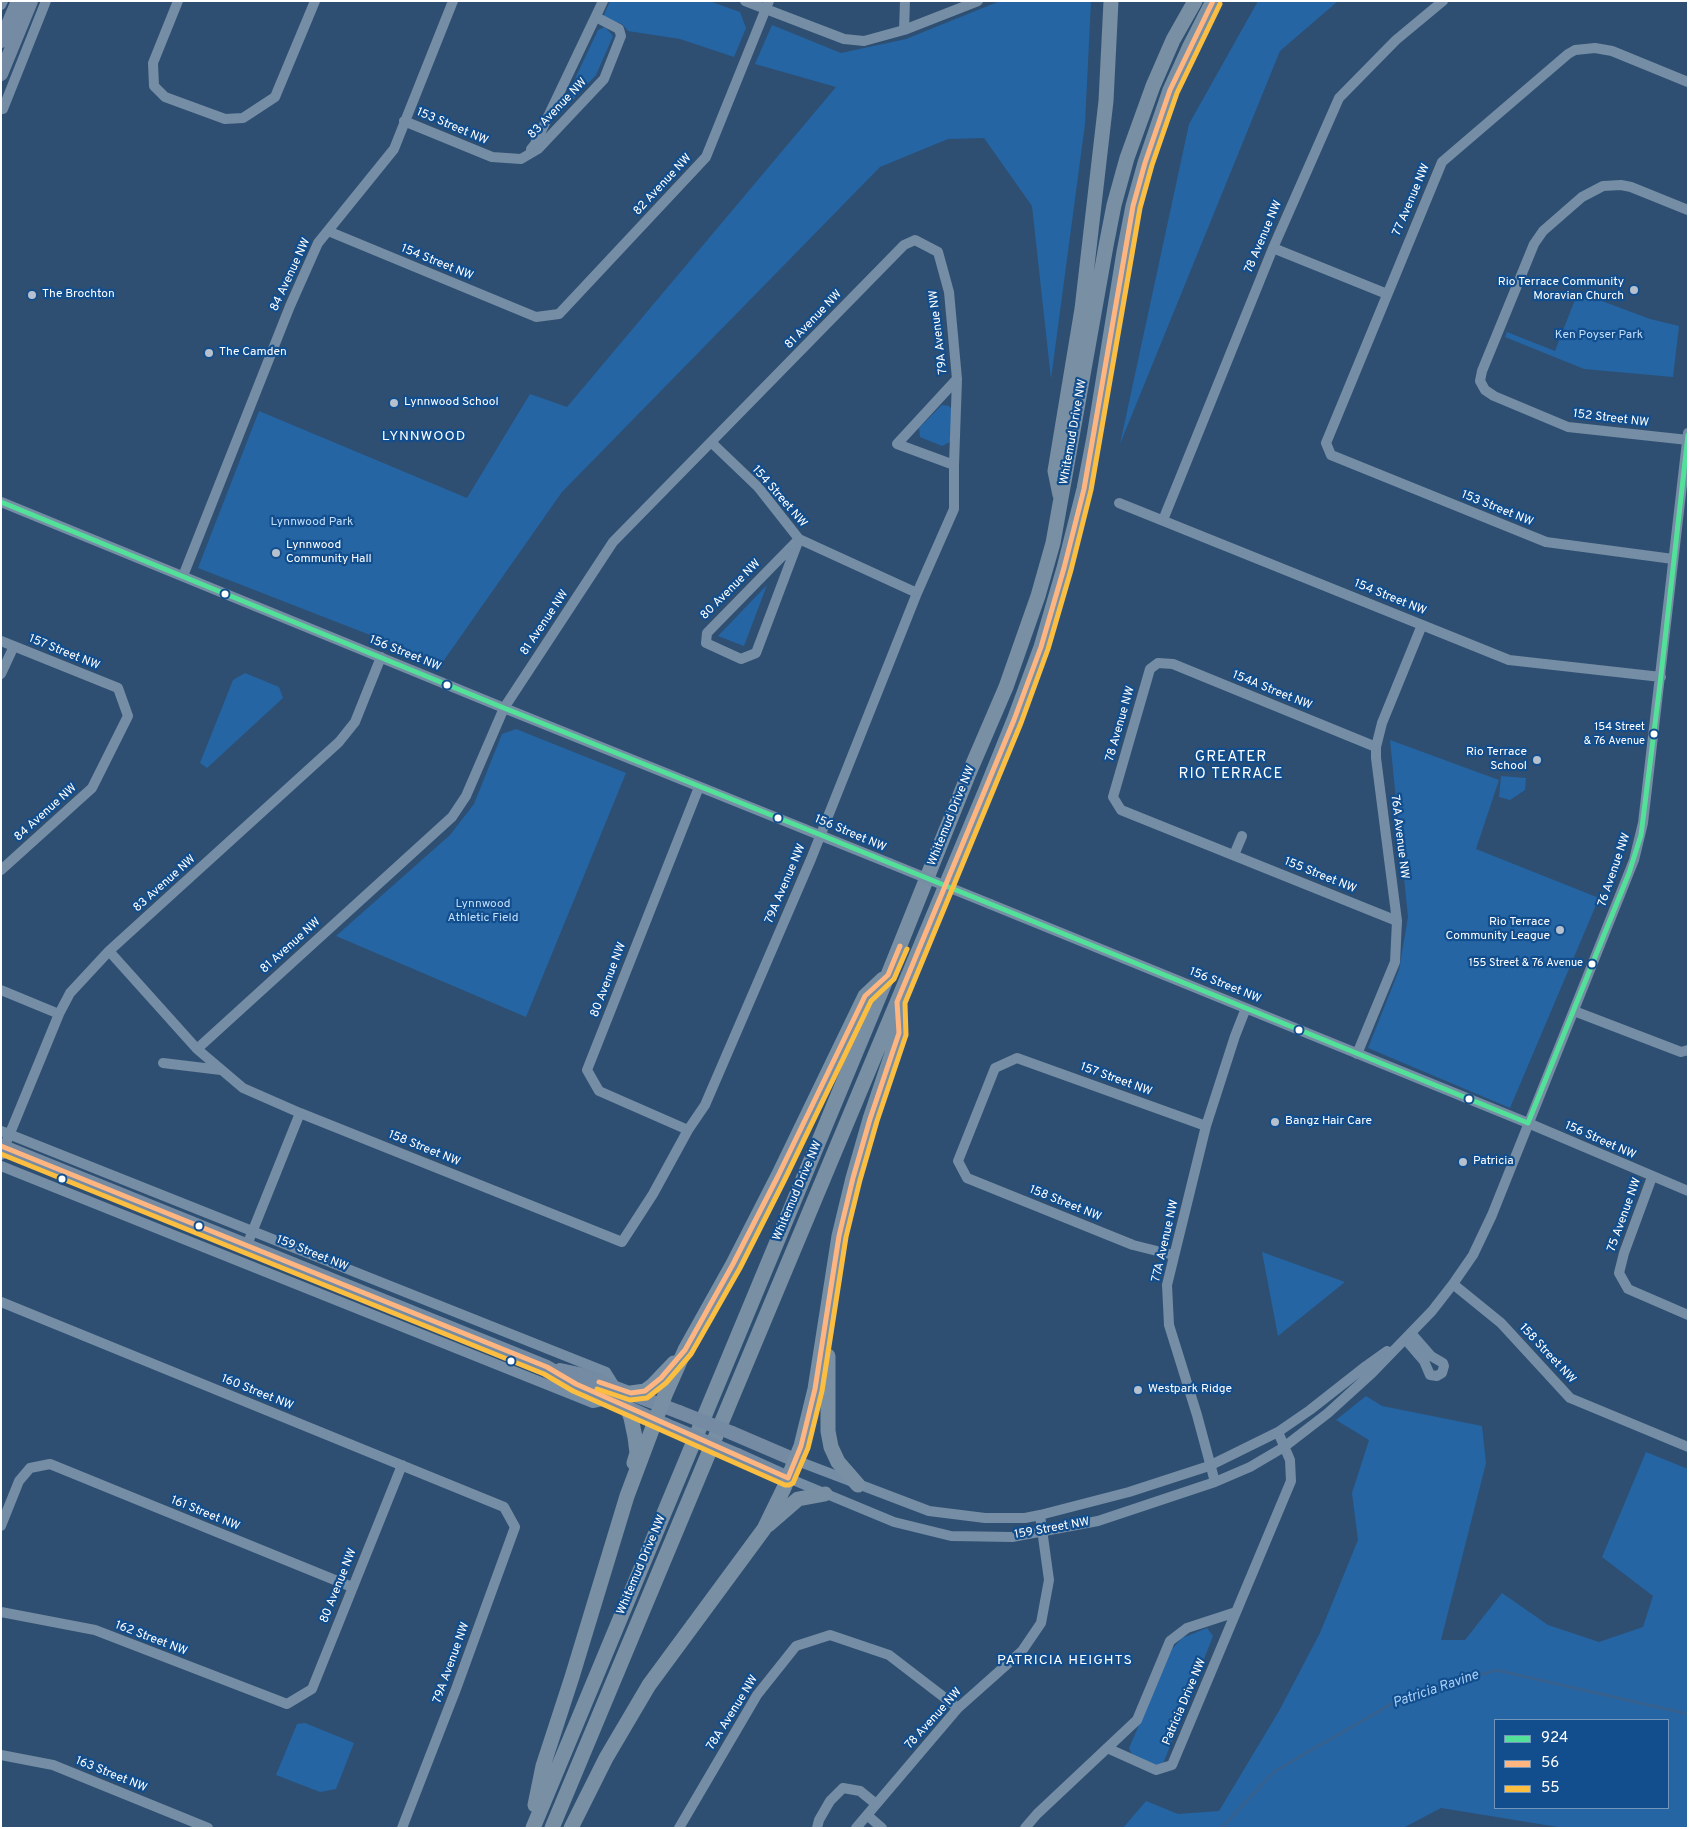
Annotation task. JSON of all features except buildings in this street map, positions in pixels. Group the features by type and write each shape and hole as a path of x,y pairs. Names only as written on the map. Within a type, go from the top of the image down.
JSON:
{"highway":[{"path":"1062,502 1055,471 1082,309 1106,101 1112,1"},
{"name":"Whitemud Drive NW","path":"532,1828 888,975 965,782 1006,688 1038,596 1053,543 1062,502 1114,205 1130,148 1153,86 1173,40 1194,1"},
{"name":"Whitemud Drive NW","path":"552,1828 1014,720 1041,647 1084,489 1124,252 1140,180 1170,90 1196,33 1214,1"},
{"path":"627,1496 685,1350 733,1264 778,1176 865,996 888,975"},
{"path":"571,1828 606,1758 649,1685 764,1529 801,1446 814,1389 839,1236 870,1119 899,1033 897,1002"},
{"path":"833,1268 827,1364 828,1431 830,1447 838,1462 858,1485"},
{"path":"532,1828 543,1766 627,1496 637,1453 629,1400 653,1385 685,1350"},
{"path":"764,1529 798,1499 825,1494"}],"main road":[{"path":"1,41 18,1"},
{"path":"1,74 31,1"},
{"name":"159 Street NW","path":"4,1142 247,1245 547,1367 579,1374 629,1400 656,1420 788,1478"},
{"name":"159 Street NW","path":"629,1400 662,1404 795,1460"}],"street":[{"path":"1,5 3,1"},
{"path":"1,109 3,110 46,1"},
{"path":"178,1 153,63 154,86 165,97 225,119 243,118 275,97 315,1"},
{"name":"84 Avenue NW","path":"183,576 290,306 318,243 394,149 453,1"},
{"name":"83 Avenue NW","path":"521,159 535,144 603,1"},
{"path":"745,1 768,5 844,39 853,41 864,41 904,30 978,1"},
{"path":"904,30 905,1"},
{"name":"78 Avenue NW","path":"1163,520 1273,248 1339,98 1396,40 1443,1"},
{"name":"82 Avenue NW","path":"536,317 559,314 706,157 768,5"},
{"name":"83 Avenue NW","path":"521,159 538,148 604,79 621,36 619,29 596,17"},
{"name":"77 Avenue NW","path":"1326,443 1442,162 1568,54 1586,48 1612,51 1688,82"},
{"name":"153 Street NW","path":"404,121 492,157 521,159"},
{"name":"152 Street NW","path":"1688,210 1622,185 1603,186 1582,197 1538,237 1482,371 1480,382 1484,390 1494,396 1568,427 1688,437"},
{"name":"154 Street NW","path":"328,232 536,317"},
{"name":"81 Avenue NW","path":"197,1049 452,817 466,796 504,708 613,542 904,245 915,240 938,252"},
{"path":"1273,248 1387,294"},
{"name":"79A Avenue NW","path":"622,1242 653,1194 688,1130 705,1104 821,835 917,592 954,509 958,379 949,292 938,252"},
{"name":"79A Avenue NW","path":"954,465 897,444 958,379"},
{"name":"76 Avenue NW","path":"1454,1284 1481,1238 1629,873 1641,835 1688,437"},
{"name":"154 Street NW","path":"712,443 758,488 799,539 917,592"},
{"name":"153 Street NW","path":"1326,443 1331,455 1546,542 1674,559"},
{"name":"156 Street NW","path":"1,502 1528,1123 1688,1191"},
{"name":"154 Street NW","path":"1119,503 1499,657 1519,662 1661,677"},
{"name":"80 Avenue NW","path":"799,539 756,652 741,659 706,643 707,633 799,539"},
{"name":"76A Avenue NW","path":"1357,1054 1395,962 1397,920 1376,747 1382,723 1422,625"},
{"name":"157 Street NW","path":"1,641 118,688"},
{"path":"1,674 14,646"},
{"name":"83 Avenue NW","path":"4,1142 70,992 109,951 339,742 355,722 381,657"},
{"name":"78 Avenue NW","path":"1113,797 1150,669 1158,663"},
{"name":"154A Street NW","path":"1158,663 1173,664 1376,747"},
{"name":"84 Avenue NW","path":"1,870 92,788 128,716 118,688"},
{"name":"80 Avenue NW","path":"688,1130 599,1091 587,1070 699,787"},
{"name":"155 Street NW","path":"1113,797 1121,810 1397,920"},
{"path":"1234,855 1242,836"},
{"name":"158 Street NW","path":"109,951 197,1049 243,1088 300,1113 622,1242"},
{"path":"1,990 59,1014"},
{"name":"77A Avenue NW","path":"1215,1482 1169,1324 1167,1285 1206,1126 1234,1036 1246,1008"},
{"path":"1574,1011 1681,1052 1688,1050"},
{"name":"157 Street NW","path":"958,1161 995,1068 1017,1058 1206,1126"},
{"path":"164,1063 222,1070"},
{"path":"247,1245 300,1113"},
{"name":"159 Street NW","path":"1,1166 593,1403 613,1393 606,1372 253,1230 4,1142"},
{"name":"158 Street NW","path":"958,1161 967,1178 1133,1245 1173,1255"},
{"name":"75 Avenue NW","path":"1652,1177 1624,1253 1619,1273 1628,1289 1688,1316"},
{"name":"158 Street NW","path":"1454,1284 1501,1323 1570,1398 1688,1447"},
{"name":"159 Street NW","path":"788,1478 894,1522 951,1536 1012,1537 1042,1533 1098,1521 1215,1482 1250,1467 1284,1447 1328,1413 1372,1373 1454,1284"},
{"name":"160 Street NW","path":"1,1302 504,1507"},
{"name":"159 Street NW","path":"795,1460 929,1511 985,1518 1025,1518 1040,1515 1129,1492 1210,1466 1278,1432 1408,1336"},
{"name":"Patricia Drive NW","path":"1107,1748 1156,1770 1172,1765 1291,1481 1290,1460 1278,1432"},
{"name":"161 Street NW","path":"1,1526 19,1482 30,1468 50,1464 352,1587"},
{"name":"80 Avenue NW","path":"287,1704 312,1690 402,1466"},
{"name":"79A Avenue NW","path":"402,1828 456,1689 515,1527 504,1507"},
{"name":"78 Avenue NW","path":"856,1828 958,1708 1022,1651 1041,1624 1050,1580 1040,1515"},
{"name":"162 Street NW","path":"1,1612 94,1630 287,1704"},
{"path":"1025,1828 1037,1814 1137,1720 1170,1642 1187,1628 1236,1612"},
{"name":"78A Avenue NW","path":"678,1828 763,1688 796,1646 830,1635 889,1655 958,1708"},
{"name":"163 Street NW","path":"1,1755 53,1765 208,1828"},
{"path":"817,1828 819,1820 830,1800 843,1788 860,1791 876,1804"},
{"path":"867,1816 882,1828"}],"green space":[{"path":"610,1 709,1 740,12 746,28 734,57 680,39 628,31 622,24 603,17"},
{"name":"Lynnwood Park","path":"1000,1 1091,1 1085,124 1051,379 1032,206 984,138 948,139 880,167 562,492 442,663 198,568 259,411 467,498 530,394 567,407 836,87 755,64 772,25 841,53 906,39"},
{"path":"1258,1 1338,1 1280,51 1120,444 1189,124"},
{"path":"605,27 613,36 596,75 557,117 598,30"},
{"name":"Ken Poyser Park","path":"1578,292 1650,319 1679,326 1673,377 1584,369 1505,337 1507,332 1555,351"},
{"path":"942,405 949,406 953,411 950,442 942,446 920,437 919,428"},
{"path":"767,585 744,646 718,636"},
{"path":"245,673 279,687 283,698 207,768 200,763 233,680"},
{"name":"Lynnwood Athletic Field","path":"516,729 626,773 526,1017 336,936 450,835 474,804 502,734"},
{"path":"1390,740 1499,780 1476,849 1599,898 1510,1108 1368,1048 1399,970 1408,917"},
{"path":"1501,776 1526,778 1525,790 1510,800 1499,797"},
{"path":"1262,1252 1345,1282 1278,1336"},
{"path":"1366,1396 1382,1406 1482,1426 1486,1463 1441,1640 1465,1640 1502,1593 1548,1625 1599,1642 1643,1627 1653,1596 1602,1557 1646,1452 1688,1469 1688,1828 1564,1828 1441,1808 1403,1828 1123,1828 1146,1801 1178,1814 1219,1811 1279,1711 1320,1633 1358,1540 1352,1493 1369,1440 1336,1420"},
{"path":"1207,1628 1213,1636 1163,1764 1154,1766 1132,1754 1129,1748 1172,1649 1182,1638"},
{"path":"305,1723 354,1743 336,1789 320,1792 276,1775 297,1724"}],"waterway":[{"name":"Patricia Ravine","path":"1221,1828 1275,1771 1393,1703 1496,1670 1688,1714"}],"transit line":[{"name":"56","path":"1,1146 547,1367 576,1384 788,1478 801,1446 815,1389 839,1236 853,1178 870,1119 899,1033 897,1002 1014,720 1041,647 1084,489 1133,206 1145,163 1170,90 1213,1"},
{"name":"55","path":"1,1154 544,1374 573,1391 785,1485 793,1483 808,1448 822,1391 846,1237 860,1180 877,1121 906,1035 905,1003 1021,723 1048,649 1071,570 1091,490 1140,208 1152,165 1177,93 1220,4"},
{"name":"924","path":"1528,1123 1629,873 1641,835 1688,435"},
{"name":"924","path":"1,502 1528,1123"},
{"name":"56","path":"599,1382 631,1393 645,1391 661,1378 685,1350 733,1264 778,1176 865,996 888,975 900,946"},
{"name":"55","path":"597,1389 630,1400 647,1398 666,1383 691,1354 740,1268 871,1001 894,979 907,949"}],"place":[{"name":"Rio Terrace Community Moravian Church","path":"1634,290"},
{"name":"The Brochton","path":"32,295"},
{"name":"The Camden","path":"209,353"},
{"name":"Lynnwood School","path":"394,403"},
{"name":"Lynnwood Community Hall","path":"276,553"},
{"name":"154 Street & 76 Avenue","path":"1654,734"},
{"name":"Rio Terrace School","path":"1537,760"},
{"name":"Rio Terrace Community League","path":"1560,930"},
{"name":"155 Street & 76 Avenue","path":"1592,964"},
{"name":"Bangz Hair Care","path":"1275,1122"},
{"name":"Patricia","path":"1463,1162"},
{"name":"Westpark Ridge","path":"1138,1390"}],"district":[{"name":"LYNNWOOD","path":"424,437"},
{"name":"GREATER RIO TERRACE","path":"1231,766"},
{"name":"PATRICIA HEIGHTS","path":"1065,1661"}]}
